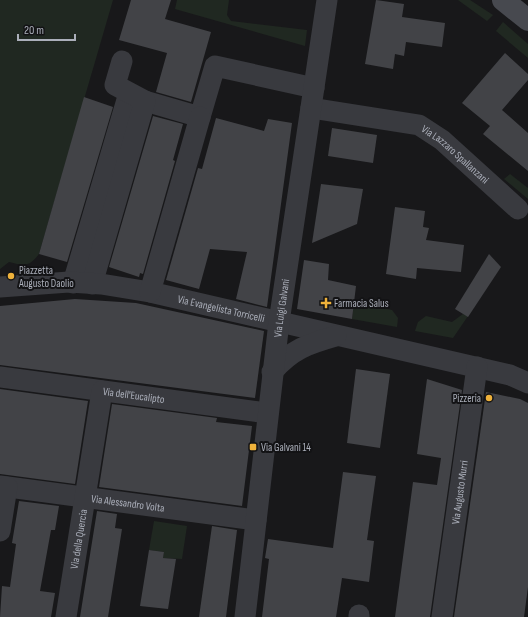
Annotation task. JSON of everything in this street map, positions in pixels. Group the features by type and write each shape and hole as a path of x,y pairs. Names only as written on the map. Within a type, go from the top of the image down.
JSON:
{"main road":[{"path":"503,0 528,20"}],"street":[{"name":"Via Luigi Galvani","path":"244,617 272,372 327,0"},
{"path":"122,61 115,85 137,97 200,117 150,292"},
{"name":"Via Lazzaro Spallanzani","path":"200,117 215,66 313,98 419,125 442,140 518,209"},
{"path":"83,283 137,97"},
{"name":"Via Evangelista Torricelli","path":"0,287 49,283 83,283 150,292 477,367 519,379"},
{"path":"272,372 282,360 295,350 311,343 338,335"},
{"name":"Via Augusto Murri","path":"442,617 477,367"},
{"name":"Via dell'Eucalipto","path":"0,377 267,413"},
{"name":"Via della Quercia","path":"66,617 102,391"},
{"path":"0,531 4,486"},
{"name":"Via Alessandro Volta","path":"4,486 256,520"}],"shaded area":[{"path":"0,0 113,0 39,254 29,263 23,265 9,262 0,269"},
{"path":"177,0 229,0 227,15 231,21 307,30 305,46 175,9"},
{"path":"458,0 470,0 493,15 487,21"},
{"path":"503,22 528,44 528,58 496,31"},
{"path":"510,174 528,188 528,199 504,179"},
{"path":"354,302 392,310 398,318 397,327 352,319"},
{"path":"463,314 468,316 453,338 415,331 418,322 426,316 452,322"},
{"path":"154,521 187,526 182,559 163,558 164,552 149,550"}],"building":[{"path":"131,0 171,0 165,19 211,32 191,102 156,92 167,53 119,40"},
{"path":"376,0 404,4 402,17 445,23 442,47 406,42 404,56 395,54 393,69 365,64"},
{"path":"505,53 528,74 528,80 502,110 528,133 528,171 483,134 490,126 462,103"},
{"path":"84,97 113,107 67,262 39,254"},
{"path":"153,116 183,124 173,160 175,161 143,274 140,273 139,277 109,267"},
{"path":"216,118 264,131 268,119 292,123 267,307 236,299 247,252 210,249 199,289 166,280 198,168 202,169"},
{"path":"332,128 377,135 373,163 328,156"},
{"path":"321,184 363,189 357,224 312,243"},
{"path":"395,207 425,211 423,227 429,228 426,240 464,245 461,272 417,268 416,279 386,274"},
{"path":"489,254 501,267 468,317 455,309"},
{"path":"304,260 329,264 328,280 356,286 352,319 297,309"},
{"path":"75,299 136,303 264,331 255,398 0,365 0,306"},
{"path":"356,369 390,374 380,448 347,443"},
{"path":"427,379 462,390 430,617 395,617 413,482 437,485 441,458 417,454"},
{"path":"0,389 88,401 75,484 0,474"},
{"path":"486,392 520,399 528,403 528,587 524,617 454,617"},
{"path":"112,404 217,418 216,422 252,426 242,506 99,487"},
{"path":"343,472 376,476 367,540 374,541 369,582 342,578 336,617 262,617 269,559 265,558 268,539 333,548"},
{"path":"19,501 59,506 55,530 51,530 40,591 55,593 51,617 0,617 2,586 10,587 16,544 12,543"},
{"path":"97,511 117,514 115,528 122,529 108,617 80,617"},
{"path":"212,526 237,530 226,617 199,617"},
{"path":"149,550 164,552 163,558 176,559 168,609 140,606"}],"place":[{"name":"Piazzetta Augusto Daolio","path":"11,276"},
{"name":"Farmacia Salus","path":"326,303"},
{"name":"Pizzeria","path":"489,398"},
{"name":"Via Galvani 14","path":"253,447"}]}
